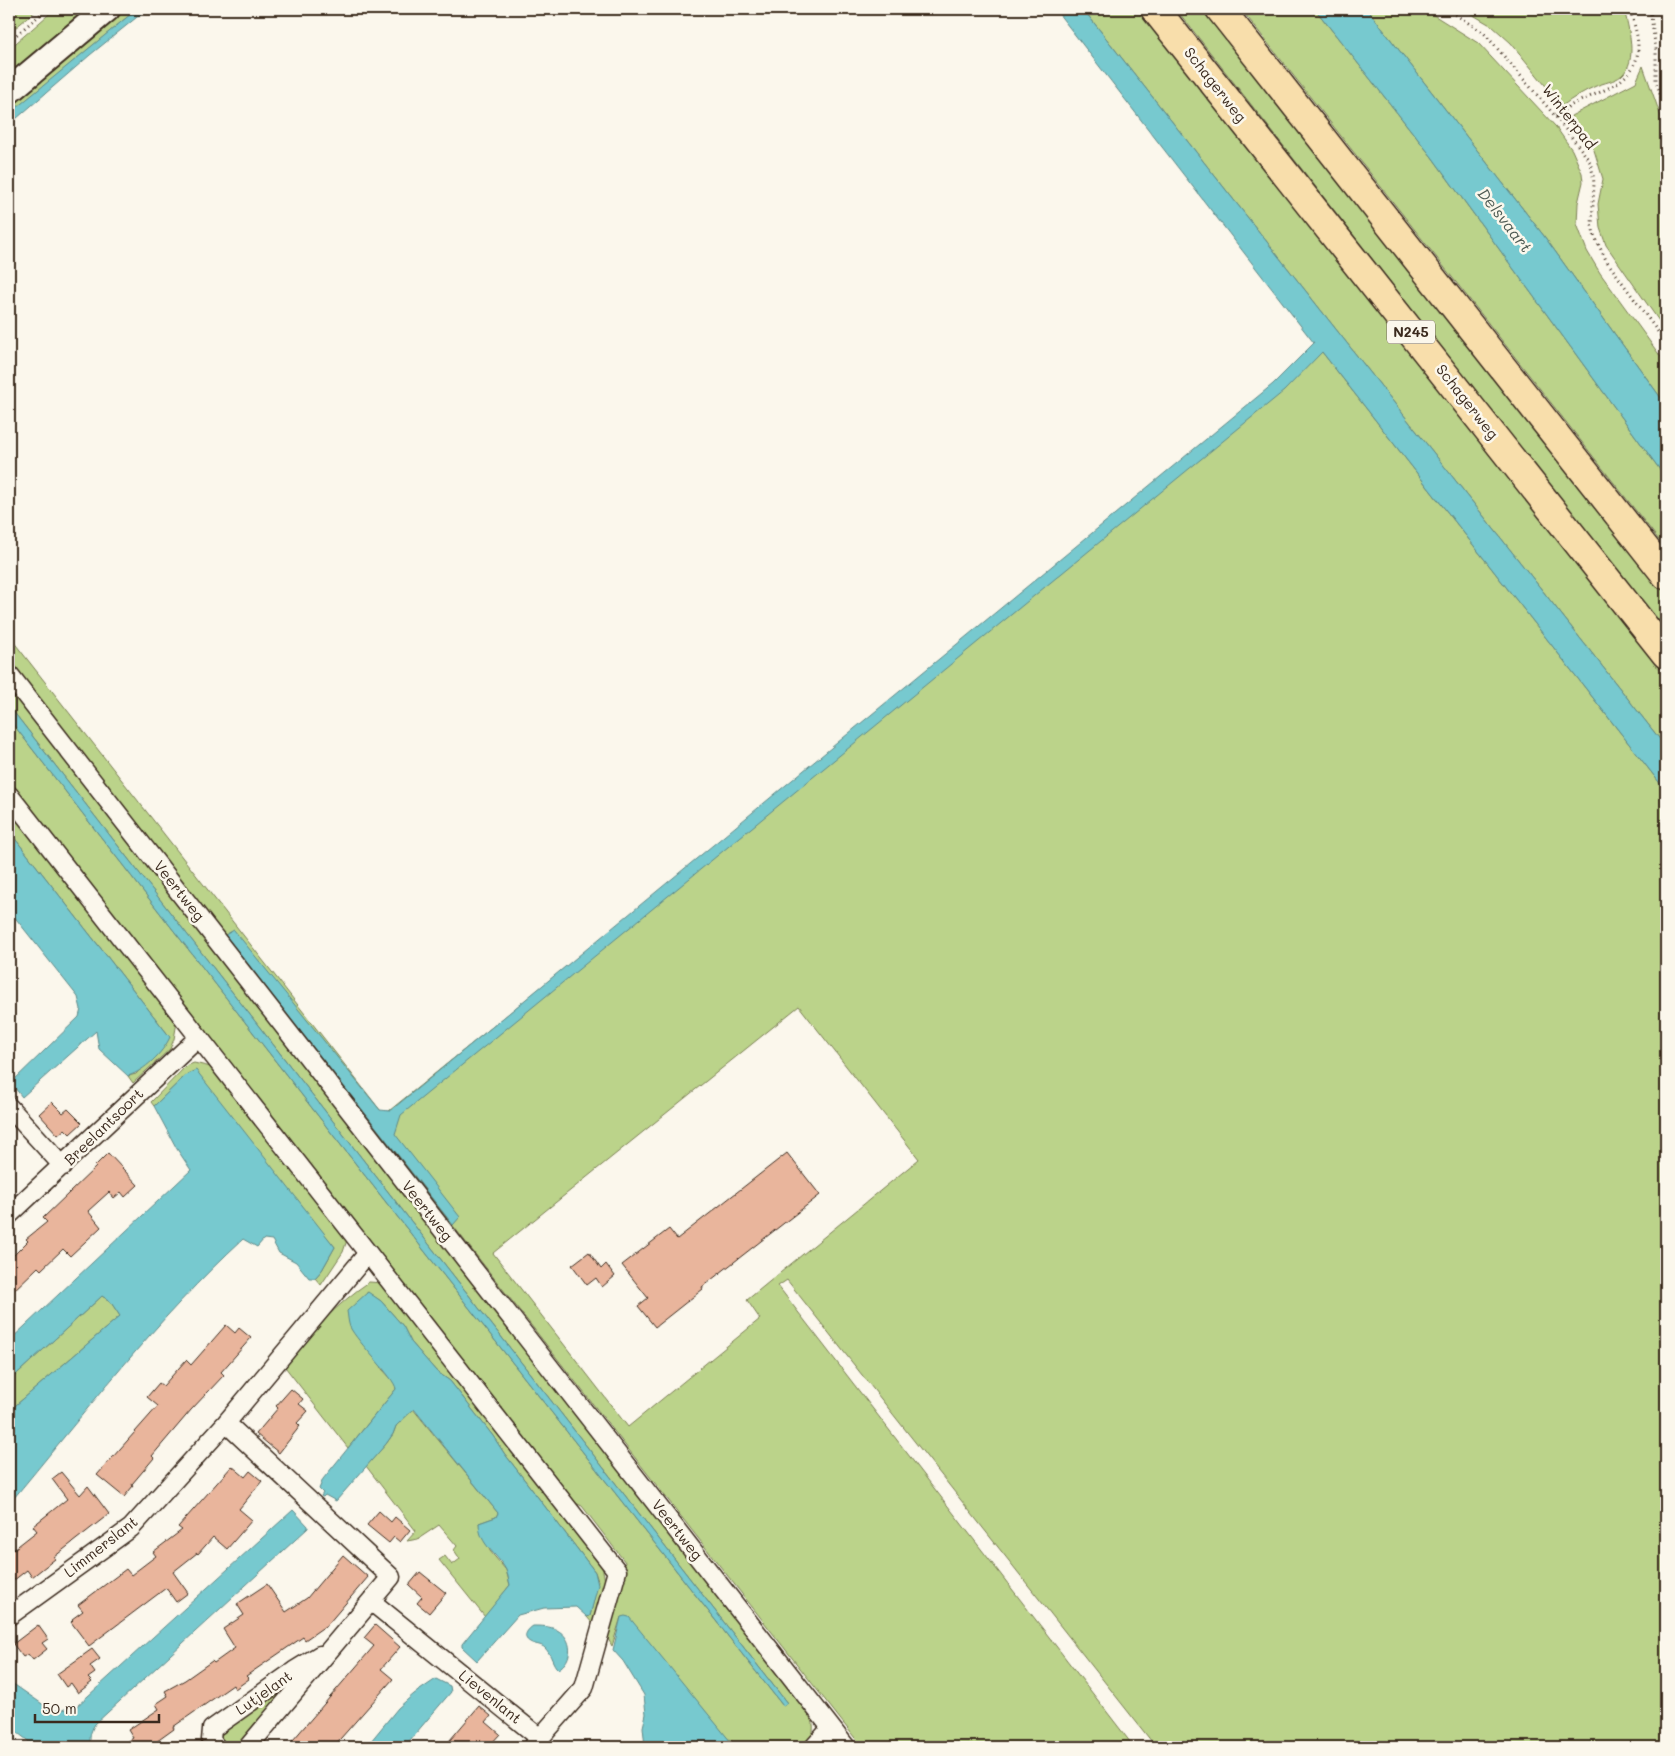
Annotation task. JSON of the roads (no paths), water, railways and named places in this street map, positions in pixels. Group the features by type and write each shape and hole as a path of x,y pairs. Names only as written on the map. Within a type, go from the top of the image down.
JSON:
{"main road":[{"name":"Schagerweg","path":"1155,9 1666,654"},
{"path":"1220,9 1666,575"}],"street":[{"path":"9,91 107,9"},
{"name":"Veertweg","path":"9,674 846,1747"},
{"path":"9,795 617,1571 584,1688 537,1743"},
{"name":"Breelantsoort","path":"9,1215 199,1037"},
{"path":"9,1107 63,1166"},
{"name":"Limmerslant","path":"9,1616 130,1528 226,1423 368,1253"},
{"name":"Lutjelant","path":"226,1423 391,1577 372,1602 248,1747"},
{"name":"Lievenlant","path":"372,1602 453,1668 537,1743"},
{"name":"Lutjelant","path":"216,1747 212,1740 212,1729 294,1671 333,1647"},
{"path":"814,1747 831,1728"}],"water":[{"path":"137,9 147,9 9,125 9,115 16,108"},
{"path":"1055,9 1083,9 1666,747 1666,791 1322,352 1284,391 401,1115 395,1134 460,1217 453,1225 225,935 234,930 380,1110 390,1111 1273,384 1314,343"},
{"name":"Delsvaart","path":"1315,9 1367,9 1544,236 1666,405 1666,478 1432,157"},
{"path":"9,706 787,1703 783,1706 333,1135 9,719"},
{"path":"9,831 170,1037 158,1055 134,1074 128,1076 99,1049 96,1031 22,1097 11,1083 79,1017 81,1009 78,997 9,910"},
{"path":"196,1070 335,1247 322,1270 315,1278 309,1278 296,1262 279,1253 272,1240 264,1239 257,1247 243,1239 151,1334 9,1504 9,1411 120,1316 110,1301 102,1296 9,1381 9,1341 191,1170 177,1149 154,1106 187,1074"},
{"path":"368,1292 381,1301 403,1326 411,1342 436,1371 450,1381 595,1572 598,1585 590,1616 587,1617 576,1607 544,1608 518,1615 477,1661 462,1647 462,1644 510,1585 506,1570 485,1543 480,1531 479,1523 496,1517 498,1513 414,1409 396,1426 386,1444 336,1501 325,1495 321,1496 323,1493 319,1489 323,1479 396,1389 349,1325 347,1311"},
{"path":"293,1510 308,1528 95,1724 90,1735 91,1747 36,1747 9,1726 9,1681 48,1708 57,1711 77,1706"},
{"path":"621,1617 629,1617 735,1747 645,1747 643,1727 646,1714 644,1695 623,1661 613,1650"},
{"path":"533,1626 545,1626 554,1629 562,1634 569,1643 570,1649 567,1660 558,1669 545,1648 527,1640 527,1631"},
{"path":"436,1679 450,1686 451,1692 404,1747 366,1747 398,1708"}]}
